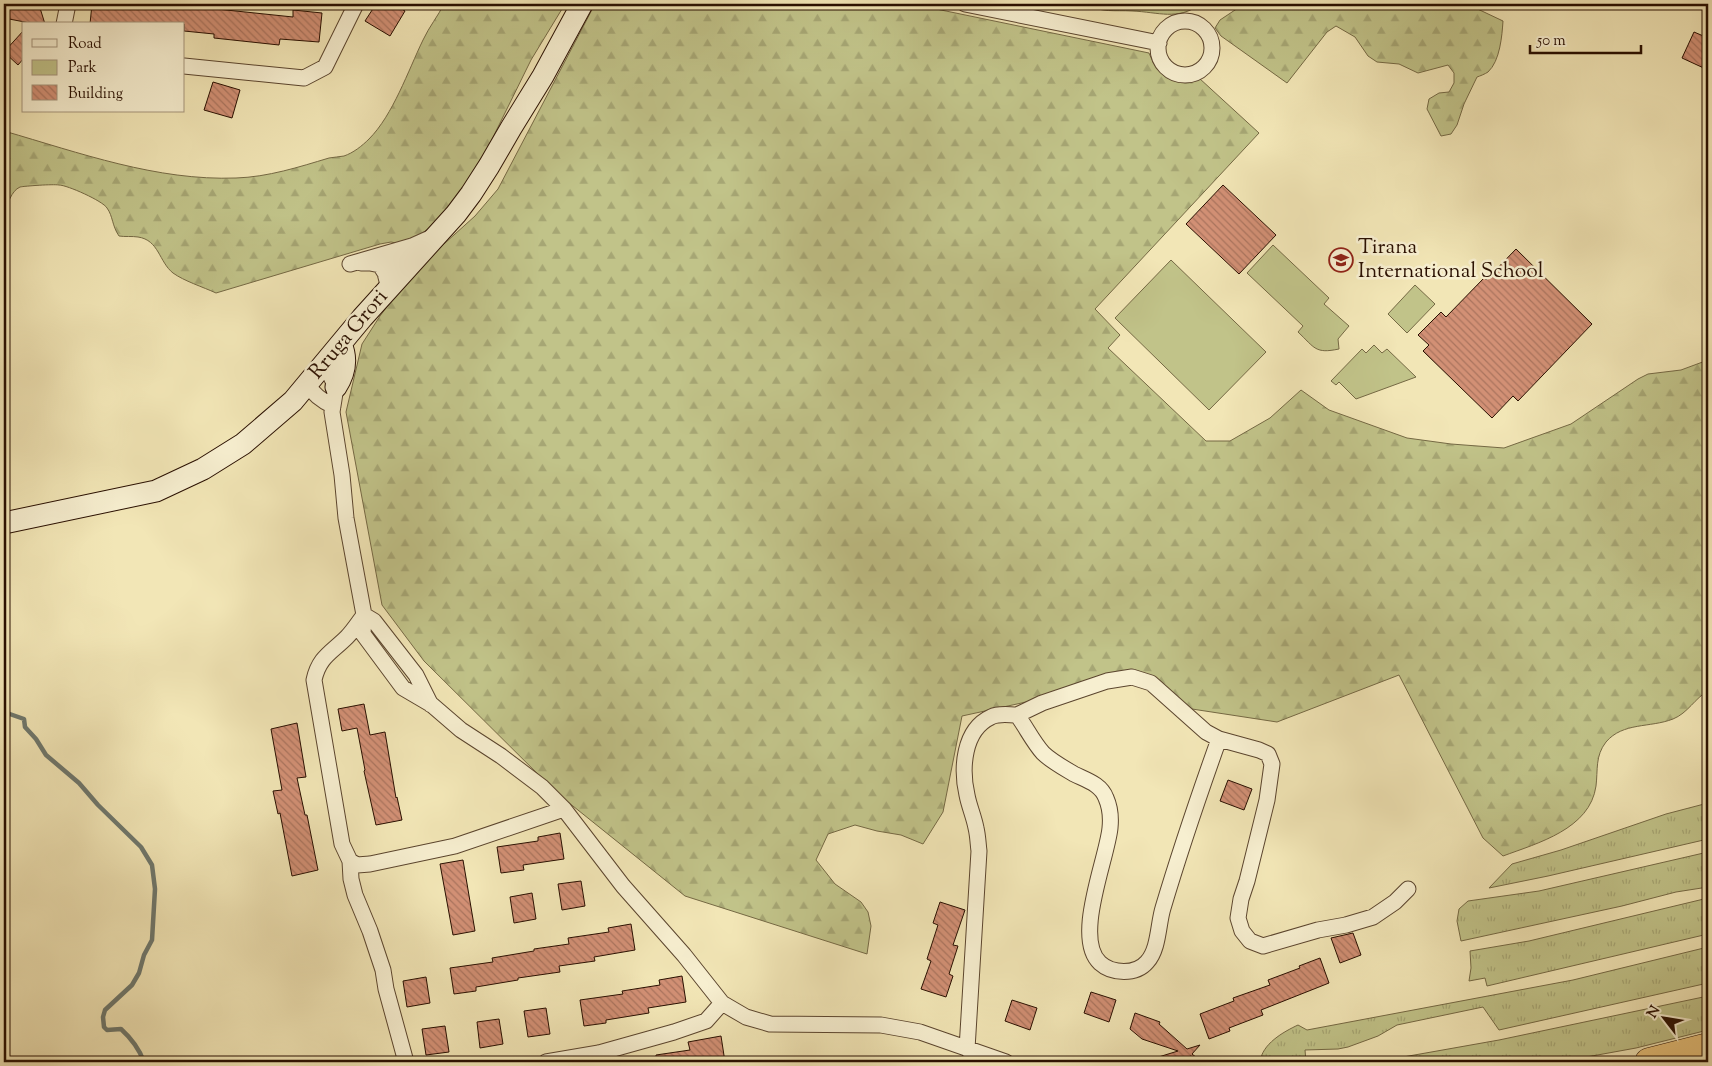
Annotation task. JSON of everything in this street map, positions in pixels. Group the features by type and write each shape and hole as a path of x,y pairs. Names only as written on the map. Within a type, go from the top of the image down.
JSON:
{"highway":[{"path":"1649,1062 1708,1048"}],"main road":[{"name":"Rruga Grori","path":"13,521 156,491 195,473 243,444 293,401 456,214 490,166 543,76 582,4"},
{"path":"334,396 342,379 346,355 341,344"}],"street":[{"path":"64,22 68,4"},
{"path":"185,66 304,78 325,67 356,4"},
{"path":"965,4 1159,43"},
{"path":"415,259 390,265 350,264 412,246 436,235"},
{"path":"380,265 385,272 389,289"},
{"path":"321,368 329,373 334,396 346,518 364,616 363,634 403,688 432,705 461,730 501,756 542,787 564,809 623,886 684,955 722,1003 746,1017 770,1024 881,1025 920,1032 1006,1062"},
{"path":"307,384 322,400 334,396"},
{"path":"364,616 348,637 320,663 316,669 314,680 337,821 342,844 350,861 354,895 370,931 383,970 386,989 406,1062"},
{"path":"967,1049 979,851 977,829 966,795 964,774 968,742 977,727 990,717 1000,714 1017,715 1042,703 1107,681 1132,677 1151,684 1206,732 1219,739 1268,754 1272,764 1267,800 1241,899 1238,918 1242,932 1250,942 1263,946 1373,917 1395,902 1408,889"},
{"path":"1017,715 1043,752 1075,774 1093,782 1106,796 1110,814 1110,829 1095,896 1089,937 1092,954 1099,962 1106,968 1122,972 1139,970 1148,961 1154,948 1161,913 1186,833 1219,739"},
{"path":"350,861 357,864 370,864 455,846 564,809"},
{"path":"546,1062 599,1053 674,1032 706,1021 722,1003"}],"green space":[{"path":"444,4 565,4 531,60 471,182 429,228 412,241 401,244 391,242 380,244 216,293 173,273 155,247 145,239 119,236 109,211 104,205 69,188 56,185 20,187 12,195 4,213 4,131 119,164 177,175 206,178 260,176 347,155 369,139 378,129 393,105 425,35"},
{"path":"595,4 912,4 1149,53 1158,69 1168,78 1190,80 1199,78 1259,133 1095,309 1120,335 1108,348 1206,441 1230,441 1270,418 1301,390 1329,410 1407,438 1504,448 1571,424 1648,374 1681,370 1708,360 1708,691 1683,713 1673,719 1629,728 1613,736 1602,747 1592,801 1584,813 1573,824 1560,832 1531,846 1503,856 1483,838 1399,675 1277,722 1192,709 1127,680 962,716 943,812 923,844 901,835 855,825 828,834 816,860 835,884 861,902 868,912 871,926 867,954 685,896 558,794 424,661 382,605 346,412 362,344 380,316 414,271 475,216 498,189"},
{"path":"1086,4 1201,4 1184,12 1168,14 1103,10"},
{"path":"1244,4 1467,4 1503,21 1500,48 1492,67 1488,72 1477,77 1464,104 1457,125 1451,134 1441,136 1427,109 1429,99 1439,93 1449,92 1454,83 1454,73 1448,65 1418,73 1399,64 1377,62 1368,56 1355,37 1336,26 1327,32 1287,83 1221,36 1215,28 1220,20"},
{"path":"1273,245 1329,298 1324,304 1349,326 1338,339 1339,349 1325,351 1312,346 1298,332 1303,326 1247,273"},
{"path":"1171,260 1266,352 1209,410 1115,318"},
{"path":"1415,285 1435,304 1407,333 1388,314"},
{"path":"1374,345 1382,353 1387,349 1416,377 1356,399 1339,382 1336,385 1331,381 1362,349 1366,353"},
{"path":"1708,803 1708,839 1489,888 1512,864 1561,850 1666,814"},
{"path":"1708,852 1708,887 1676,892 1622,906 1461,941 1457,921 1459,909 1468,901 1539,891"},
{"path":"1708,898 1708,934 1487,986 1485,978 1469,981 1471,968 1470,951 1529,941"},
{"path":"1708,947 1708,983 1499,1030 1483,1007 1397,1025 1378,1036 1348,1047 1305,1050 1306,1062 1302,1062 1301,1058 1280,1062 1260,1062 1265,1050 1274,1039 1298,1025 1307,1030 1573,980"},
{"path":"1708,996 1708,1030 1636,1048 1559,1062 1375,1062 1499,1040"}],"building":[{"path":"4,4 19,4 40,8 44,22 25,22 4,18"},
{"path":"92,4 207,4 207,8 293,17 293,10 322,13 319,42 280,39 279,45 214,38 214,34 185,31 185,22 90,22"},
{"path":"376,4 393,4 405,11 390,36 365,21"},
{"path":"22,32 22,60 18,65 4,52"},
{"path":"1694,32 1708,38 1708,70 1682,58"},
{"path":"213,82 240,90 232,118 204,110"},
{"path":"1223,185 1276,235 1239,274 1186,224"},
{"path":"1516,249 1592,324 1518,401 1513,396 1492,418 1423,351 1429,345 1418,335 1441,312 1446,317"},
{"path":"364,704 370,735 385,732 396,798 402,820 376,825 357,728 342,731 338,709"},
{"path":"297,723 306,777 297,778 305,815 307,815 318,870 292,876 280,813 278,814 273,791 282,790 271,729"},
{"path":"1228,780 1252,789 1244,810 1220,801"},
{"path":"560,833 564,859 523,865 524,870 501,873 497,847 538,841 538,837"},
{"path":"463,860 475,931 453,935 440,864"},
{"path":"581,881 585,906 562,910 558,884"},
{"path":"532,893 536,919 514,923 510,897"},
{"path":"940,902 965,910 953,945 958,946 949,974 953,976 946,997 921,989 931,961 927,959 938,925 933,923"},
{"path":"631,924 635,950 594,957 595,961 559,966 560,972 518,978 518,980 476,987 476,991 454,994 450,968 493,962 492,958 569,944 568,938 609,932 608,928"},
{"path":"1353,933 1361,955 1340,963 1331,938"},
{"path":"1320,958 1329,983 1261,1010 1263,1015 1229,1028 1230,1031 1209,1039 1200,1014 1234,1001 1233,998 1270,985 1268,980"},
{"path":"682,976 686,1002 648,1008 649,1013 606,1020 606,1023 584,1026 580,1000 623,994 622,991 660,985 659,980"},
{"path":"426,977 430,1003 407,1007 403,981"},
{"path":"1091,992 1116,1000 1109,1022 1084,1013"},
{"path":"1012,1000 1037,1008 1030,1030 1005,1021"},
{"path":"546,1008 550,1034 528,1037 524,1011"},
{"path":"1135,1013 1160,1022 1159,1024 1187,1049 1200,1045 1192,1054 1197,1058 1190,1056 1185,1062 1153,1062 1152,1059 1178,1051 1142,1039 1130,1029"},
{"path":"499,1019 503,1044 480,1048 477,1022"},
{"path":"445,1026 449,1052 426,1055 422,1029"},
{"path":"721,1036 725,1062 656,1062 656,1055 690,1050 688,1042"}],"waterway":[{"path":"4,712 24,719 25,727 36,739 46,755 79,783 98,805 141,847 152,865 155,889 152,940 144,955 139,973 132,985 105,1010 103,1017 104,1027 107,1030 121,1029 129,1036 140,1052 144,1062"}],"place":[{"name":"Tirana International School","path":"1341,260"}]}
